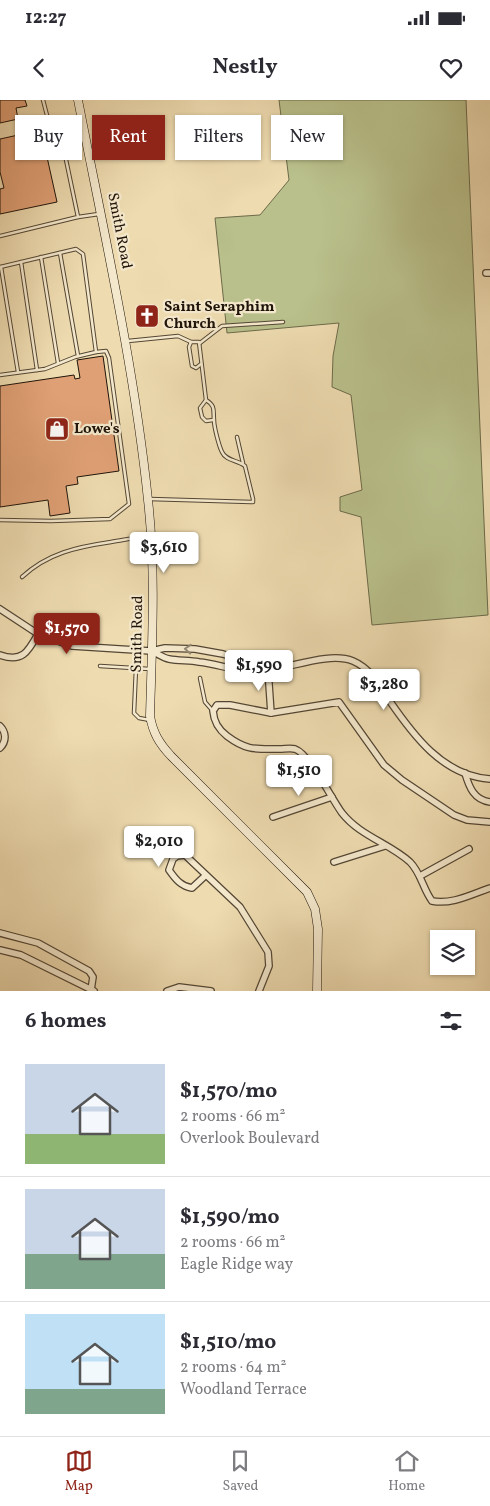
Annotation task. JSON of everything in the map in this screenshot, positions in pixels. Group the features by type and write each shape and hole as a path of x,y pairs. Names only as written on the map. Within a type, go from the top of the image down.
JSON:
{"street":[{"name":"Smith Road","path":"78,100 102,213 125,342 148,499 152,536 153,578 151,669 151,720 153,730 165,750 307,892 315,909 318,929 317,991"},
{"path":"0,609 38,634 72,646 152,651 165,648 195,650 247,661 268,670"},
{"path":"0,655 9,658 19,657 29,650 38,634"},
{"path":"152,651 167,659 198,661 244,671 268,670 336,659 352,661 367,670 414,736 446,764 465,773 490,779"},
{"path":"268,670 271,713"},
{"path":"490,822 467,820 454,815 402,780 384,765 339,702 271,713 217,704 213,711 214,721 220,730 240,746 251,750 296,749 312,765 343,814 358,829 409,862 420,876 425,892 432,901 441,903 490,888"},
{"path":"0,726 5,734 5,740 0,748"},
{"path":"465,773 469,786 475,796 483,801 490,802"},
{"path":"273,816 332,797"},
{"path":"334,862 385,846"},
{"path":"420,876 468,848"},
{"path":"206,875 192,888 185,887 177,881 170,870 173,859 177,856 185,855 240,907 268,952 269,966 259,991"},
{"path":"0,933 38,943 89,971 93,976 92,990 21,955 0,950"},
{"path":"167,991 179,987 211,991"}],"lane":[{"path":"43,100 49,123 60,131 78,217"},
{"path":"0,236 102,213"},
{"path":"18,372 1,267 76,249 82,254 96,352"},
{"path":"60,253 78,356"},
{"path":"41,258 58,363"},
{"path":"21,262 37,370"},
{"path":"200,343 222,326 283,322"},
{"path":"125,342 178,336 191,342 198,341 200,343"},
{"path":"191,342 189,347 192,366 198,367 202,363"},
{"path":"200,343 206,400 200,408 202,417 206,421 214,420"},
{"path":"0,375 37,370 78,356 106,352 129,504 110,519 51,522 0,520"},
{"path":"206,400 213,404 214,420 221,451 225,456 243,464"},
{"path":"148,499 253,502 237,437"},
{"path":"22,578 35,565 60,552 84,546 152,536"},
{"path":"100,666 151,669"},
{"path":"136,668 134,713 139,718 151,720"},
{"path":"200,678 205,702 213,711"}],"green space":[{"path":"279,100 466,100 488,615 372,625 361,517 340,511 340,497 362,490 351,395 332,387 333,356 339,323 227,333 215,218 260,215 289,180 286,160 343,160 343,115 281,115"}],"building":[{"path":"0,100 25,100 27,106 16,108 17,115 15,115 15,120 0,123"},
{"path":"15,136 15,160 48,160 57,202 0,214 0,189 4,188 0,172 0,139"},
{"name":"Lowe's","path":"103,356 119,471 77,477 78,484 66,486 70,513 50,516 48,500 0,507 0,386 74,375 75,379 80,378 77,360"}],"place":[{"name":"Saint Seraphim Church","path":"147,316"},
{"name":"Lowe's","path":"57,429"}]}
